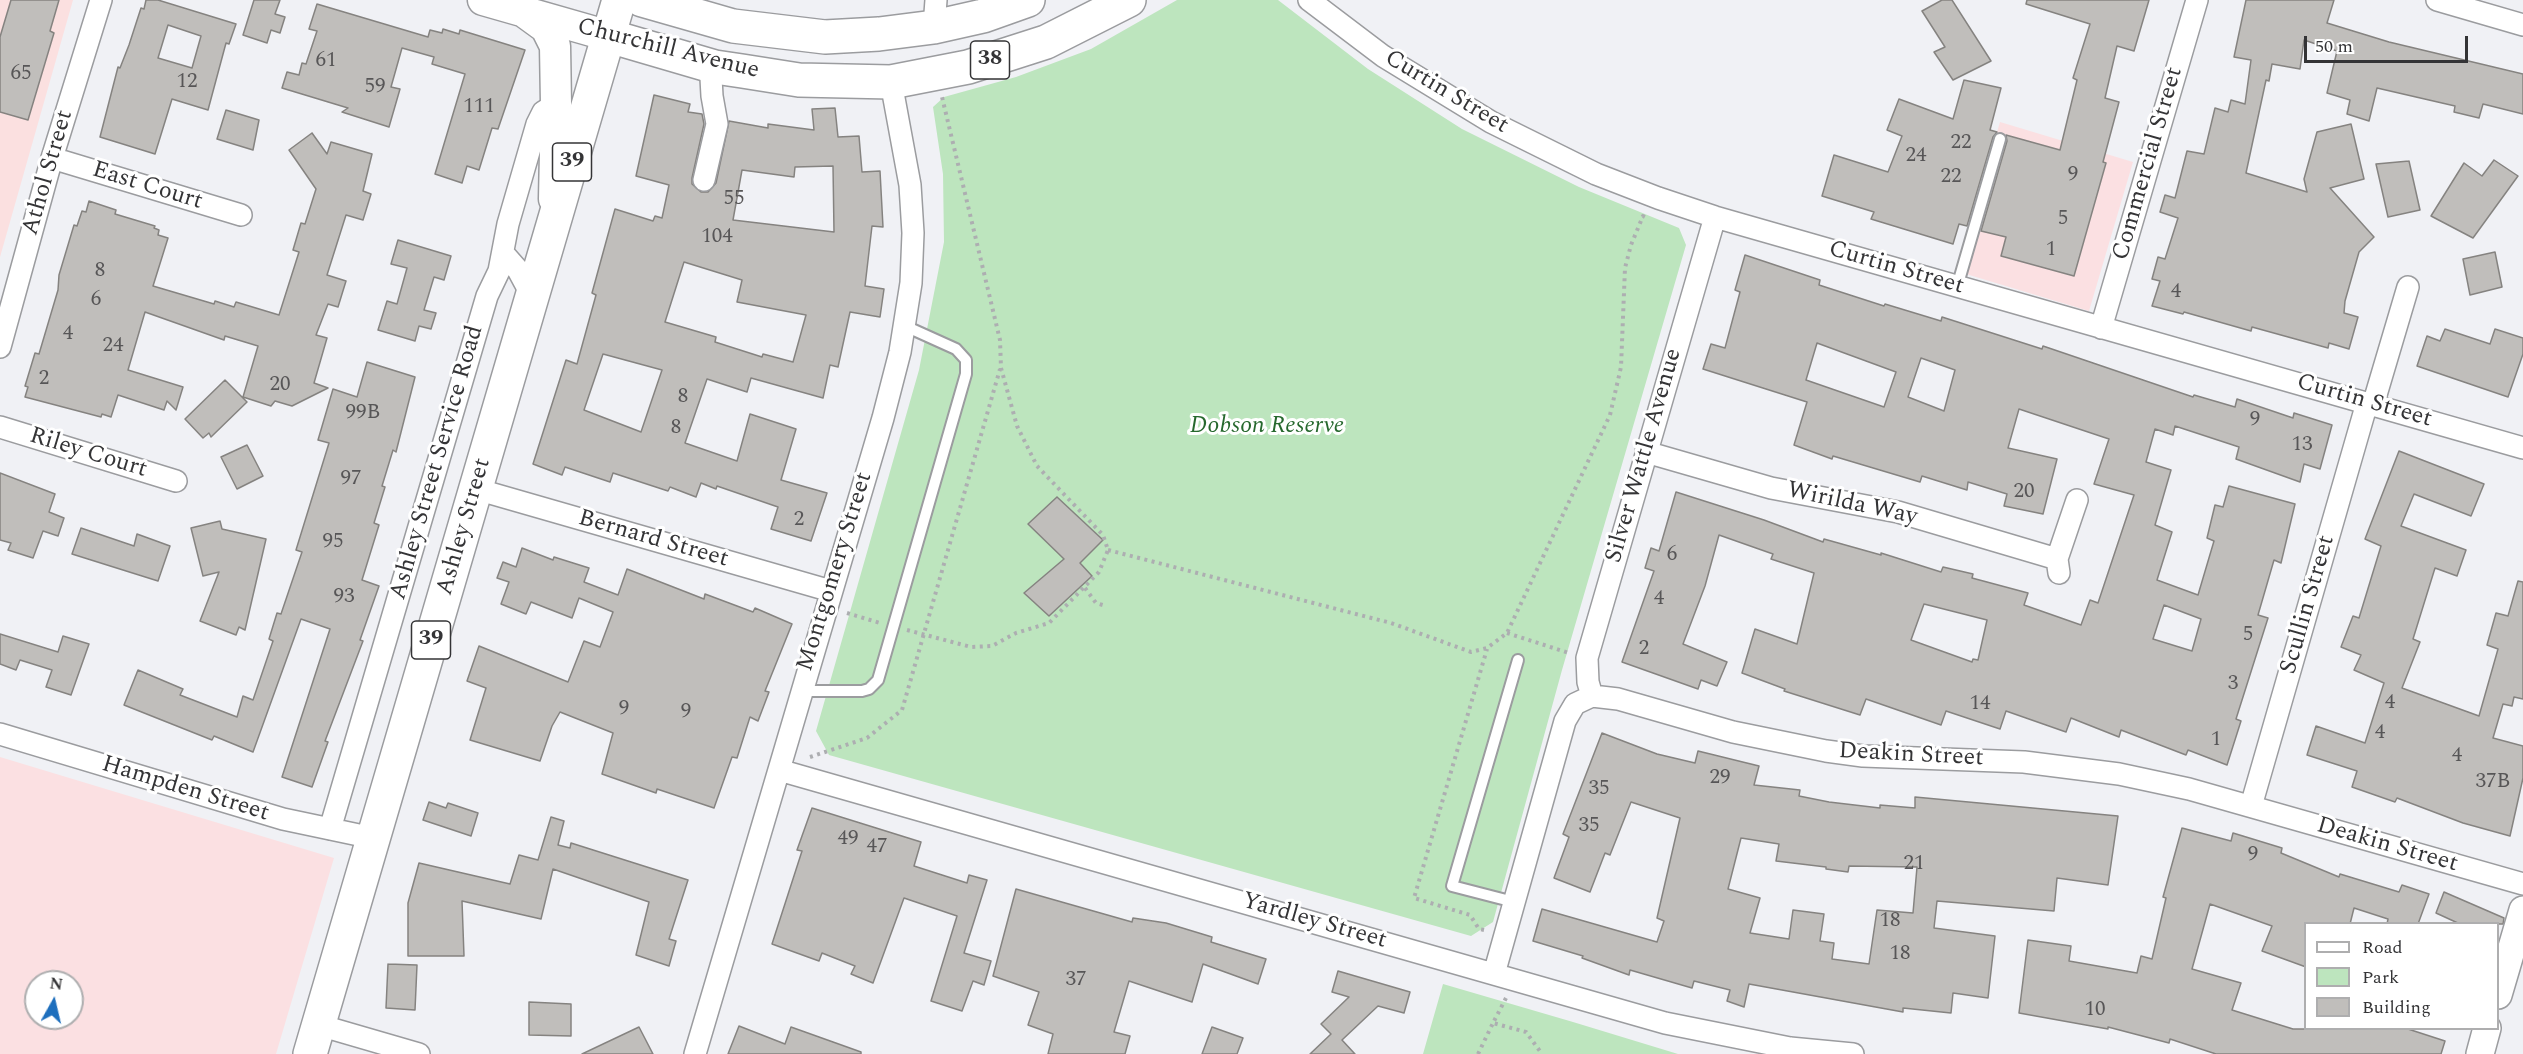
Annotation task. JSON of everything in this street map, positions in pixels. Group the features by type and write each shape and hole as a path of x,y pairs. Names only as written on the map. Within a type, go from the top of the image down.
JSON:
{"main road":[{"name":"Churchill Avenue","path":"483,0 715,67 799,80 891,82 930,76 1046,42 1129,0"},
{"name":"Ashley Street","path":"314,1040 619,0"},
{"name":"Churchill Avenue","path":"642,0 733,26 825,37 879,34 935,13 983,16 1028,0"},
{"path":"524,12 543,25 553,39 556,58 553,226"},
{"path":"930,76 935,13"},
{"path":"879,34 891,82"}],"street":[{"name":"Athol Street","path":"0,347 52,158 101,0"},
{"name":"Curtin Street","path":"1309,0 1383,56 1491,122 1596,174 1658,198 1715,217 2523,448"},
{"name":"Commercial Street","path":"2101,328 2197,0"},
{"path":"2437,0 2523,25"},
{"path":"704,180 717,124 711,78 715,67"},
{"name":"Montgomery Street","path":"694,1054 883,418 905,326 911,283 913,233 910,185 891,82"},
{"name":"Ashley Street Service Road","path":"330,829 485,303 503,253 511,212 537,124 545,110 556,104"},
{"name":"East Court","path":"52,158 241,215"},
{"name":"Silver Wattle Avenue","path":"1592,696 1588,682 1587,658 1715,217"},
{"path":"503,253 518,270 532,296"},
{"name":"Scullin Street","path":"2251,806 2370,404 2408,287"},
{"name":"Riley Court","path":"0,427 176,481"},
{"name":"Wirilda Way","path":"1646,452 1771,488 1898,512 2058,566 2077,500"},
{"name":"Bernard Street","path":"476,489 831,591"},
{"path":"1494,974 1564,721 1575,704 1592,696"},
{"name":"Deakin Street","path":"1592,696 1618,699 1733,732 1826,751 1863,756 2067,767 2189,789 2523,884"},
{"name":"Hampden Street","path":"0,734 283,819 373,838"},
{"name":"Yardley Street","path":"779,770 1665,1023 1790,1048 1853,1054"},
{"path":"2499,992 2523,910"},
{"path":"2480,1054 2487,1030"},
{"path":"314,1040 418,1054"}],"lane":[{"path":"1957,286 2000,139"},
{"path":"801,691 862,691 869,689 878,680 966,375 966,360 956,349 905,326"},
{"path":"1514,903 1452,886 1518,660"}],"path":[{"path":"1108,550 1391,622 1471,652 1487,648 1507,633 1610,415 1621,367 1627,257 1643,216 1652,219 1658,198"},
{"path":"806,758 867,738 885,726 902,710 1001,368"},
{"path":"1085,588 1096,603 1106,606"},
{"path":"1507,633 1587,658"},
{"path":"1487,648 1414,898 1470,915 1479,929 1505,936"},
{"path":"1478,1054 1515,980"},
{"path":"1493,1023 1526,1032 1542,1054"}],"shaded area":[{"path":"0,0 73,0 0,257"},
{"path":"2000,122 2133,162 2089,311 1956,271"},
{"path":"0,757 334,858 276,1054 0,1054"}],"green space":[{"name":"Dobson Reserve","path":"1177,0 1278,0 1368,69 1462,129 1579,187 1679,228 1686,245 1562,670 1493,922 1471,936 829,755 816,731 919,370 944,242 943,174 933,107 944,97 1016,77 1091,49"},
{"path":"1443,984 1573,1022 1678,1054 1423,1054"}],"building":[{"path":"11,0 59,0 50,31 54,33 28,120 0,112 0,37"},
{"path":"146,0 158,0 236,24 229,44 226,43 208,110 172,99 155,154 100,137 118,67 120,68 129,45 141,8 144,9","holes":["168,25 201,36 192,68 158,58"]},
{"path":"254,0 280,0 275,14 285,17 280,33 271,30 267,43 243,35"},
{"path":"1942,0 1952,0 1991,61 1953,80 1934,52 1945,47 1922,11"},
{"path":"2027,0 2149,0 2134,51 2117,46 2105,98 2119,102 2103,162 2106,163 2074,276 2001,256 2006,237 1981,231 2007,141 2006,135 2060,150 2077,80 2073,78 2090,24 2026,4"},
{"path":"2246,0 2334,0 2327,23 2389,42 2523,74 2523,114 2483,104 2479,118 2454,112 2455,106 2377,88 2369,121 2347,114 2350,100 2327,93 2337,51 2304,40 2300,69 2272,64 2269,81 2266,80 2246,173 2307,192 2304,179 2317,132 2351,124 2364,179 2330,188 2374,237 2359,252 2345,301 2344,313 2358,317 2349,349 2329,343 2328,348 2252,327 2251,331 2184,312 2183,314 2152,306 2160,281 2152,279 2158,257 2165,259 2178,218 2160,212 2165,195 2175,198 2187,151 2204,154 2215,108 2228,112 2231,100 2245,104 2251,60 2234,57"},
{"path":"317,4 428,37 430,30 442,33 443,29 459,34 460,30 525,50 498,129 492,128 479,170 467,166 462,183 435,174 465,74 432,64 434,57 402,48 391,87 400,89 389,127 342,112 348,108 282,88 287,72 299,75 302,63 306,64 317,31 309,29"},
{"path":"1964,80 2001,88 1990,130 1997,132 1993,137 1967,226 1959,224 1953,244 1871,219 1874,212 1822,196 1834,155 1888,172 1902,136 1887,130 1899,99 1953,119"},
{"path":"654,95 690,104 688,112 702,114 704,124 692,178 692,184 701,192 708,192 716,183 729,121 768,128 768,124 814,130 812,109 835,108 838,137 859,136 862,172 880,171 883,227 872,226 865,286 884,289 880,317 850,312 838,367 830,365 823,398 751,378 747,392 707,379 685,443 737,461 750,414 796,429 781,480 827,493 811,541 771,529 778,507 717,486 716,489 701,483 696,497 670,487 668,491 613,473 610,482 565,467 562,475 533,464 566,360 577,364 596,295 592,293 615,209 653,221 655,216 662,218 669,185 636,176","holes":["833,166 834,232 733,220 742,170 794,177 795,167","684,262 742,280 737,302 806,315 793,362 763,354 762,357 715,342 716,337 665,322","603,354 662,370 641,432 584,410"]},
{"path":"226,110 259,120 253,150 217,139"},
{"path":"312,133 327,154 331,142 372,154 363,191 371,194 363,220 346,215 327,275 346,281 338,307 328,304 316,335 327,338 314,383 328,388 292,406 275,401 271,406 243,397 258,346 225,336 224,340 145,312 128,370 183,387 176,410 167,401 164,410 118,395 111,417 102,414 101,417 25,397 28,387 25,386 35,353 39,354 74,225 77,226 82,211 86,212 89,201 116,210 115,214 155,226 154,228 159,230 158,235 168,238 153,286 214,304 215,301 234,307 236,302 279,315 299,252 293,250 301,223 305,224 316,189 289,150"},
{"path":"2494,160 2518,176 2473,238 2431,216 2464,163 2482,176"},
{"path":"2409,161 2420,210 2388,217 2376,164"},
{"path":"398,240 451,256 444,280 434,277 424,310 436,313 431,329 419,326 415,341 378,330 387,301 397,304 407,268 391,264"},
{"path":"2495,252 2502,287 2470,295 2463,259"},
{"path":"1745,255 1820,280 1819,285 1884,306 1885,304 1941,321 1942,317 2042,349 2043,346 2193,397 2194,395 2235,407 2237,399 2293,418 2294,413 2332,425 2320,469 2304,464 2300,482 2236,459 2239,447 2175,426 2173,435 2155,429 2146,462 2171,470 2155,525 2172,532 2157,580 2198,595 2214,541 2207,538 2215,505 2223,507 2229,486 2295,504 2281,563 2274,560 2258,615 2268,618 2236,719 2241,721 2227,765 2188,750 2186,755 2121,730 2119,737 2071,718 2066,732 2006,711 2000,729 1946,711 1941,725 1866,699 1860,715 1784,691 1785,689 1742,673 1755,629 1797,644 1814,573 1771,559 1773,554 1719,535 1705,586 1683,644 1727,662 1717,686 1701,680 1698,689 1622,662 1654,571 1645,568 1651,548 1659,551 1676,492 1764,520 1823,542 1824,539 1881,555 1881,553 1941,572 1943,567 1973,574 1972,578 2028,593 2024,605 2081,625 2090,600 2098,603 2134,495 2094,484 2109,439 2019,409 2008,448 2057,459 2043,514 2004,506 2007,494 1968,482 1967,490 1922,476 1920,482 1833,456 1832,459 1794,445 1807,402 1703,369 1711,344 1725,348 1740,292 1735,290","holes":["1817,343 1896,372 1884,407 1806,380","1921,358 1955,370 1944,411 1908,397","1924,604 1987,620 1978,660 1973,659 1972,662 1911,640","2164,605 2201,619 2192,651 2153,639"]},
{"path":"2445,329 2490,344 2495,329 2523,338 2523,354 2508,397 2417,366 2427,336 2440,341"},
{"path":"367,362 415,377 396,452 393,450 382,486 385,487 374,523 379,525 362,580 379,586 360,640 363,641 325,741 328,742 312,787 282,777 330,629 301,619 253,752 214,736 212,740 124,705 138,670 183,689 180,695 237,717 243,696 253,700 273,641 269,639 277,613 281,614 302,552 296,550 329,443 318,440 333,389 357,397"},
{"path":"225,380 247,402 211,437 209,433 203,438 185,419"},
{"path":"247,445 263,476 237,489 221,457"},
{"path":"2399,451 2484,484 2471,516 2414,494 2401,526 2466,550 2457,576 2435,568 2413,639 2420,642 2402,688 2479,716 2498,649 2487,645 2496,613 2508,616 2518,581 2523,582 2523,699 2514,697 2512,706 2503,704 2493,738 2523,746 2523,778 2510,836 2463,823 2397,798 2395,802 2352,787 2357,771 2307,755 2316,726 2365,743 2384,683 2354,670 2361,655 2341,647 2353,616 2359,618 2381,546 2365,539"},
{"path":"0,473 55,494 49,512 64,518 58,536 43,531 33,558 8,550 11,543 0,540"},
{"path":"1057,497 1103,540 1080,563 1092,576 1049,616 1024,593 1064,559 1028,524"},
{"path":"220,521 222,529 266,539 245,630 239,627 236,635 200,621 219,572 203,576 191,528"},
{"path":"81,528 134,546 137,534 170,546 158,581 72,554"},
{"path":"522,548 553,560 554,557 589,568 584,582 618,595 627,569 704,599 705,594 753,612 755,608 792,624 765,691 769,692 758,721 750,717 737,758 732,757 714,808 657,789 656,793 602,774 613,733 560,712 552,726 540,761 470,740 486,688 467,681 479,646 568,682 584,641 600,647 613,612 579,598 572,618 531,602 526,614 501,604 509,582 497,578 503,562 516,567"},
{"path":"0,634 58,652 63,636 89,644 71,695 46,687 52,670 20,660 16,670 0,664"},
{"path":"1602,733 1657,754 1695,763 1698,751 1759,766 1754,785 1800,790 1799,796 1829,802 1880,808 1880,805 1915,808 1915,797 2118,816 2108,885 2057,878 2054,911 1937,901 1934,928 1995,936 1988,998 1953,993 1951,1013 1903,1008 1903,1012 1749,984 1744,1007 1727,1001 1730,990 1694,981 1692,988 1630,970 1629,975 1582,958 1583,956 1533,941 1542,909 1657,942 1664,921 1657,918 1680,818 1631,802 1610,855 1605,853 1590,892 1554,878 1569,837 1563,834","holes":["1741,838 1779,844 1776,861 1848,872 1849,866 1917,867 1913,913 1877,910 1869,964 1832,959 1834,943 1820,941 1824,914 1793,910 1789,939 1750,933 1760,898 1728,889"]},
{"path":"429,802 446,808 448,803 478,813 471,836 423,820"},
{"path":"812,808 921,842 914,866 967,883 969,875 987,880 964,953 991,961 984,985 973,981 962,1011 931,1001 957,916 904,898 873,983 851,974 855,966 822,953 819,961 772,944 802,851 797,850"},
{"path":"551,817 564,821 558,845 570,848 571,843 688,880 669,939 676,941 669,966 636,955 649,902 553,869 541,919 462,901 464,956 408,956 408,903 419,863 510,884 519,855 538,860"},
{"path":"2182,828 2231,841 2233,833 2282,848 2281,853 2339,877 2340,874 2399,892 2402,885 2429,894 2419,922 2387,922 2388,919 2354,908 2350,922 2304,922 2304,966 2262,951 2272,926 2210,904 2192,969 2241,983 2232,1010 2293,1029 2411,1030 2445,1041 2441,1054 2216,1054 2170,1039 2169,1043 2108,1027 2108,1029 2019,1013 2028,940 2071,946 2069,961 2137,973 2141,956 2152,959 2166,898 2163,897"},
{"path":"1016,889 1132,922 1133,918 1166,923 1212,937 1211,942 1266,959 1258,984 1203,964 1192,1002 1129,981 1114,1032 1130,1036 1125,1054 1048,1054 1053,1034 1028,1025 1039,992 993,976"},
{"path":"2444,892 2504,918 2503,924 2499,922 2456,922 2436,913"},
{"path":"388,964 417,965 415,1010 386,1008"},
{"path":"1338,971 1410,992 1404,1013 1378,1006 1342,1040 1355,1054 1310,1054 1331,1034 1321,1024 1349,997 1332,992"},
{"path":"529,1002 571,1004 571,1036 529,1035"},
{"path":"739,1026 785,1044 791,1027 861,1052 861,1054 728,1054"},
{"path":"639,1027 653,1054 582,1054"},
{"path":"1212,1027 1243,1038 1237,1054 1202,1054"}]}
